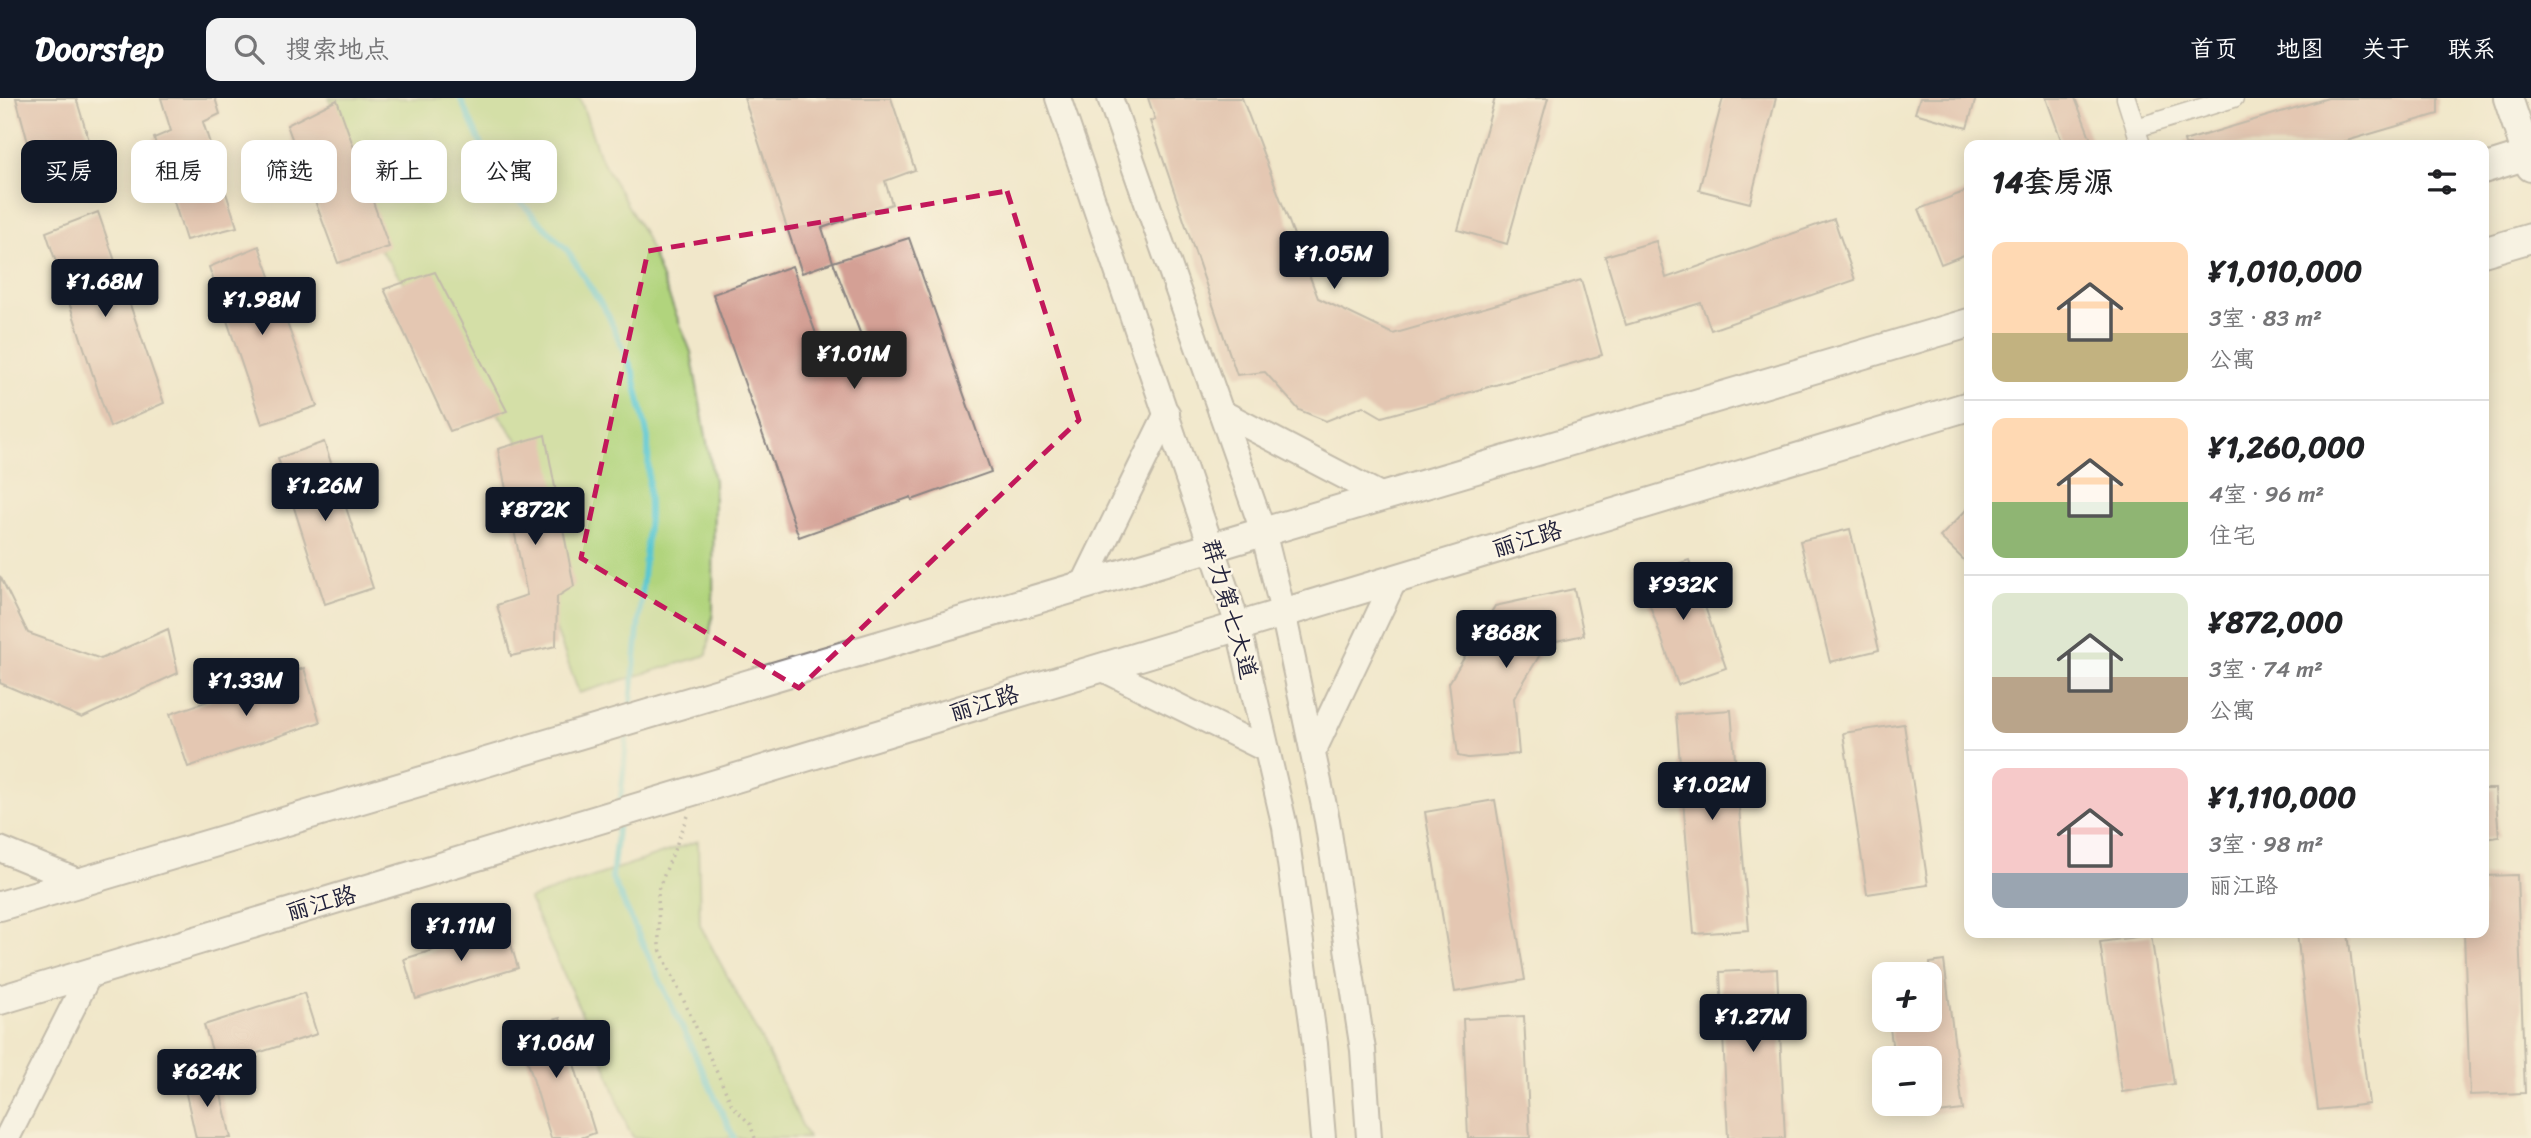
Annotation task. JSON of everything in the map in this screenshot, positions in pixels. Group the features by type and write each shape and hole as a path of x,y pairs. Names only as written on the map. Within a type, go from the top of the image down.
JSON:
{"main road":[{"name":"群力第七大道","path":"1058,98 1238,625 1285,827 1315,1044 1323,1138"},
{"name":"群力第七大道","path":"1110,98 1263,531 1327,820 1363,1050 1369,1138"},
{"path":"2489,168 2530,159 2508,98"},
{"path":"2489,250 2531,237"},
{"path":"0,906 1964,324"},
{"name":"丽江路","path":"0,1000 1964,408"},
{"path":"1221,412 1384,497"},
{"path":"1083,585 1167,413"},
{"path":"1313,752 1395,579"},
{"path":"1101,668 1267,750"},
{"path":"0,849 80,881"},
{"path":"7,1138 90,971"}],"street":[{"path":"2126,98 2138,137 2234,98"}],"path":[{"path":"700,788 658,890 659,947 732,1105 750,1124 755,1138"}],"highlighted area":[{"path":"1007,191 1079,420 799,688 581,558 648,251"}],"green space":[{"path":"329,98 580,98 599,155 645,236 691,352 714,481 713,611 707,655 579,693 551,616 517,440 378,247 364,203 447,203 447,140 351,140 351,165"},
{"path":"698,841 700,925 763,1043 808,1138 634,1138 628,1129 604,1062 529,899"}],"building":[{"path":"16,98 76,98 89,140 27,140"},
{"path":"161,98 215,98 220,114 203,122 209,140 155,140 171,131"},
{"path":"744,98 891,98 915,170 885,181 892,204 822,228 833,262 802,273"},
{"path":"1148,98 1242,98 1318,298 1393,334 1581,280 1602,355 1382,417 1363,406 1326,421 1299,410 1265,372 1237,375 1150,121 1155,119"},
{"path":"1495,98 1548,98 1507,244 1458,230"},
{"path":"1723,98 1776,98 1750,203 1699,190"},
{"path":"1920,98 1976,98 1967,128 1915,113"},
{"path":"2046,98 2075,98 2091,140 2061,140"},
{"path":"2328,98 2438,98 2438,114 2350,140 2187,140"},
{"path":"337,100 351,140 351,203 373,203 389,247 338,263 316,203 337,203 337,140 293,140 287,125"},
{"path":"1964,192 1964,255 1941,264 1919,209"},
{"path":"227,196 237,227 186,240 174,203 227,203"},
{"path":"98,212 164,403 110,427 46,232"},
{"path":"1834,219 1855,280 1711,330 1701,303 1626,325 1605,256 1656,241 1666,278"},
{"path":"909,238 991,472 799,537 713,294 792,266 827,365 867,351 833,262"},
{"path":"259,246 317,406 262,424 209,267"},
{"path":"435,272 507,411 450,431 384,289"},
{"path":"545,435 574,586 557,597 556,646 511,656 497,605 527,595 498,449"},
{"path":"324,442 373,588 325,604 278,458"},
{"path":"1964,512 1964,560 1940,537"},
{"path":"1850,529 1879,650 1830,662 1800,541"},
{"path":"1689,560 1726,668 1678,685 1640,577"},
{"path":"0,576 28,633 101,659 168,629 178,673 82,718 0,683"},
{"path":"1574,589 1584,635 1547,643 1514,698 1519,754 1468,758 1458,756 1449,683 1495,606"},
{"path":"304,668 320,722 188,767 170,714"},
{"path":"1731,710 1749,930 1694,934 1676,714"},
{"path":"1904,724 1928,885 1867,894 1843,733"},
{"path":"2489,789 2495,789 2499,837 2489,838"},
{"path":"1495,800 1525,980 1455,992 1425,812"},
{"path":"2517,875 2525,1093 2470,1095 2464,938 2489,938 2489,876"},
{"path":"506,928 518,968 416,999 404,959"},
{"path":"2151,938 2174,1084 2122,1092 2100,942"},
{"path":"2298,938 2349,938 2369,1104 2318,1110"},
{"path":"1944,961 1963,1110 1942,1113 1942,1046 1892,1046 1891,1032 1942,1032 1942,962 1937,962"},
{"path":"1777,969 1785,1138 1728,1138 1720,972"},
{"path":"304,993 317,1034 217,1066 204,1025"},
{"path":"1524,1016 1530,1138 1468,1138 1463,1019"},
{"path":"560,1018 595,1133 581,1138 551,1138 518,1029"},
{"path":"217,1077 231,1138 196,1138 184,1085"}],"waterway":[{"path":"460,98 496,177 567,250 608,315 633,372 648,438 649,516 630,712"},
{"path":"620,806 628,727"},
{"path":"618,821 612,878 734,1138"}]}
